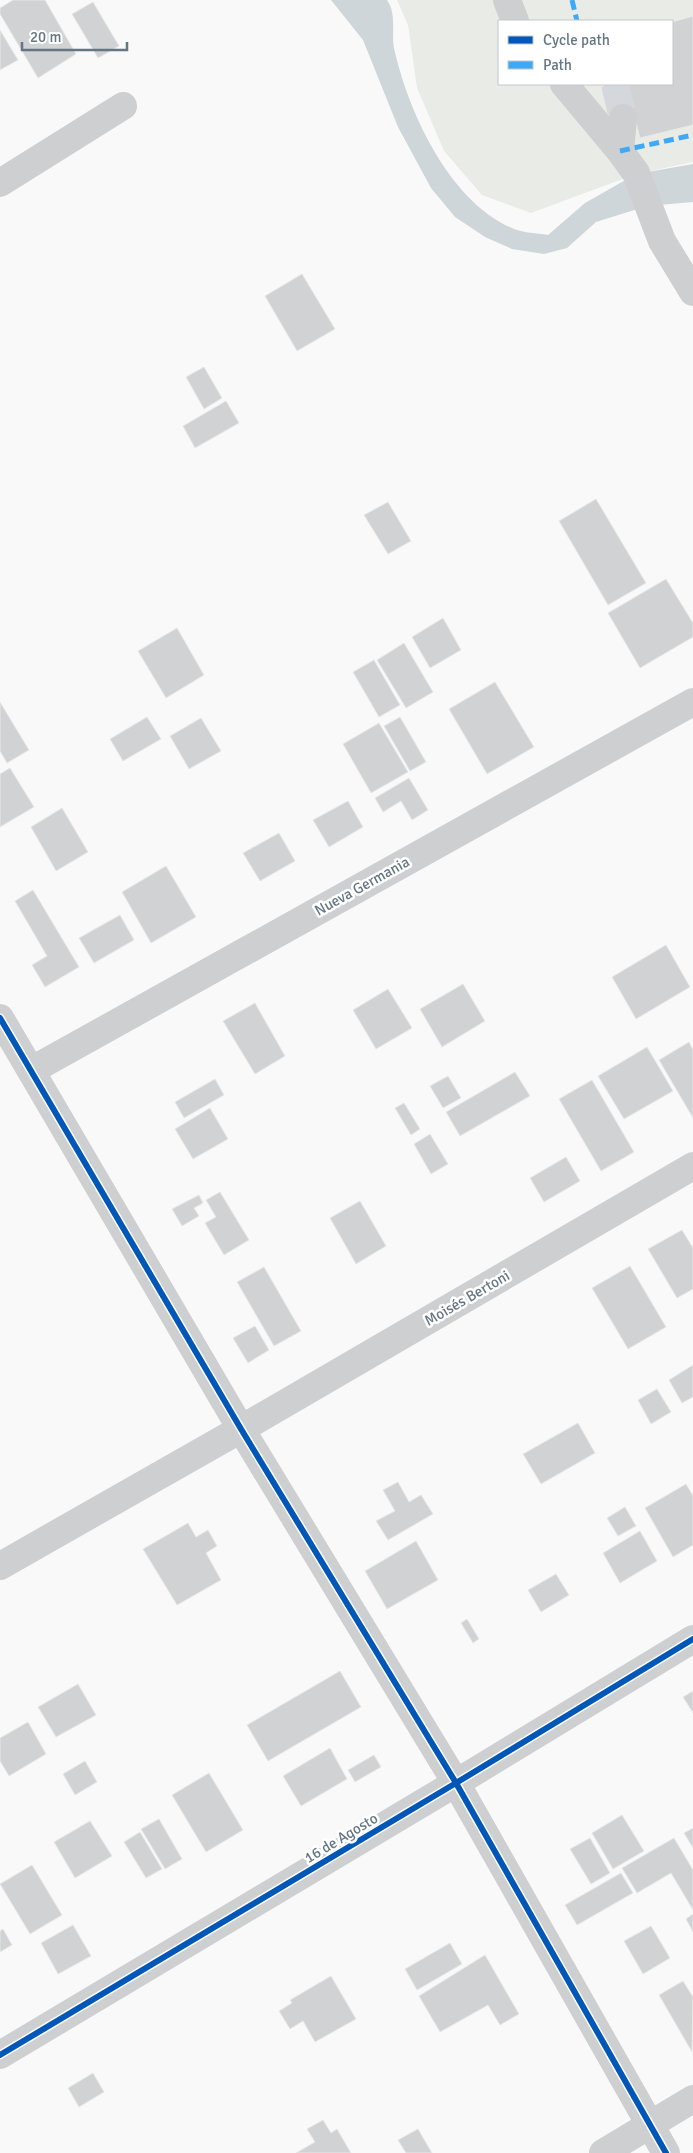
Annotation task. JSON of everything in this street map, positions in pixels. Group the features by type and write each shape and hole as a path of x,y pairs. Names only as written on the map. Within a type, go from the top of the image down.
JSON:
{"street":[{"path":"565,85 636,173 662,241 693,292"},
{"path":"0,183 123,106"},
{"path":"620,151 624,118"},
{"name":"Nueva Germania","path":"32,1070 693,702"},
{"path":"2,1026 32,1070 241,1429 456,1783 666,2153"},
{"name":"Moisés Bertoni","path":"0,1566 241,1429 693,1166"},
{"name":"16 de Agosto","path":"0,2055 693,1639"},
{"path":"603,2153 693,2099"}],"shaded area":[{"path":"331,0 387,0 392,11 393,42 401,73 421,127 435,153 470,199 491,216 514,229 548,235 585,203 636,174 693,164 693,202 647,206 596,222 567,248 544,254 512,249 485,237 455,217 431,188 398,127 363,40"},
{"path":"397,0 693,0 693,16 673,22 673,20 498,20 498,85 603,85 612,120 634,115 640,138 693,125 693,162 636,174 531,213 482,195 444,151 417,88 408,25"}],"building":[{"path":"13,0 45,0 76,54 38,78 0,14 0,8"},
{"path":"93,2 119,46 98,58 72,14"},
{"path":"693,16 693,125 640,138 634,115 612,121 603,85 673,85 673,22"},
{"path":"0,30 18,60 0,70"},
{"path":"302,274 335,329 297,351 265,296"},
{"path":"204,367 222,398 204,409 186,377"},
{"path":"226,401 239,423 195,448 183,426"},
{"path":"596,499 646,583 608,605 559,521"},
{"path":"388,502 411,541 388,554 364,515"},
{"path":"666,579 693,623 693,637 640,668 608,613"},
{"path":"443,618 461,650 430,668 412,637"},
{"path":"177,628 204,675 166,698 138,651"},
{"path":"404,643 433,692 406,708 377,660"},
{"path":"374,660 400,705 379,717 353,672"},
{"path":"495,682 534,747 487,774 449,709"},
{"path":"0,702 29,750 7,763 0,751"},
{"path":"147,717 161,739 123,761 110,739"},
{"path":"400,717 426,762 410,771 384,726"},
{"path":"201,718 221,751 189,769 170,736"},
{"path":"379,723 408,772 371,793 343,744"},
{"path":"10,768 34,807 0,827 0,774"},
{"path":"409,778 428,810 412,820 401,801 383,812 375,798"},
{"path":"348,801 363,827 329,847 313,820"},
{"path":"62,808 88,852 56,871 31,827"},
{"path":"279,833 295,861 260,881 243,853"},
{"path":"166,866 196,917 151,943 122,892"},
{"path":"33,890 79,967 45,987 32,965 47,956 15,901"},
{"path":"120,915 134,940 94,963 79,938"},
{"path":"666,945 690,987 636,1019 612,977"},
{"path":"463,984 485,1021 442,1047 420,1009"},
{"path":"388,989 412,1028 376,1049 353,1010"},
{"path":"255,1003 285,1056 255,1074 223,1021"},
{"path":"689,1042 693,1050 693,1118 659,1060"},
{"path":"647,1047 673,1091 624,1119 598,1076"},
{"path":"515,1072 530,1096 460,1136 446,1112"},
{"path":"448,1076 461,1098 443,1108 430,1086"},
{"path":"215,1079 224,1095 184,1118 175,1102"},
{"path":"592,1080 634,1152 601,1171 559,1099"},
{"path":"404,1103 420,1129 411,1135 395,1108"},
{"path":"210,1108 228,1139 193,1159 175,1129"},
{"path":"430,1134 448,1164 431,1174 414,1144"},
{"path":"566,1157 580,1181 544,1202 530,1178"},
{"path":"220,1192 249,1240 224,1255 205,1223 216,1217 206,1200"},
{"path":"199,1195 203,1203 194,1208 199,1216 182,1226 172,1209"},
{"path":"360,1201 386,1246 356,1264 330,1218"},
{"path":"682,1230 693,1248 693,1289 677,1298 648,1249"},
{"path":"630,1266 666,1327 628,1349 592,1288"},
{"path":"264,1267 301,1331 274,1346 237,1282"},
{"path":"255,1326 269,1350 248,1363 233,1338"},
{"path":"693,1365 693,1397 682,1403 669,1380"},
{"path":"657,1389 671,1412 651,1424 638,1400"},
{"path":"578,1423 595,1453 541,1484 523,1454"},
{"path":"398,1482 409,1502 421,1495 433,1514 388,1540 376,1521 395,1511 383,1490"},
{"path":"686,1484 693,1496 693,1545 673,1557 645,1508"},
{"path":"625,1507 636,1526 618,1536 607,1518"},
{"path":"188,1523 196,1537 208,1530 217,1546 206,1553 221,1580 177,1605 143,1549"},
{"path":"640,1531 657,1561 620,1583 603,1553"},
{"path":"416,1541 438,1580 387,1609 365,1571"},
{"path":"556,1574 569,1595 541,1612 528,1590"},
{"path":"467,1619 479,1639 473,1643 461,1623"},
{"path":"340,1671 361,1707 268,1761 247,1725"},
{"path":"78,1684 96,1715 56,1737 38,1707"},
{"path":"693,1691 693,1713 683,1697"},
{"path":"28,1722 46,1754 9,1776 0,1761 0,1738"},
{"path":"330,1748 347,1779 301,1806 283,1776"},
{"path":"374,1755 381,1767 355,1782 348,1770"},
{"path":"85,1761 97,1782 75,1795 63,1774"},
{"path":"209,1773 243,1830 206,1852 172,1795"},
{"path":"622,1815 644,1851 613,1869 592,1833"},
{"path":"159,1819 182,1859 165,1869 141,1829"},
{"path":"90,1821 112,1856 75,1878 54,1842"},
{"path":"693,1828 693,1848 684,1833"},
{"path":"140,1832 162,1869 146,1878 124,1842"},
{"path":"590,1838 610,1873 591,1884 570,1849"},
{"path":"674,1838 693,1870 693,1910 671,1873 637,1893 622,1868"},
{"path":"32,1865 62,1915 30,1934 0,1884"},
{"path":"621,1873 633,1893 577,1925 565,1905"},
{"path":"693,1914 693,1932 686,1919"},
{"path":"73,1925 91,1956 58,1974 41,1943"},
{"path":"651,1926 670,1958 643,1974 624,1941"},
{"path":"3,1929 12,1945 0,1952 0,1931"},
{"path":"450,1943 462,1964 417,1990 405,1969"},
{"path":"485,1955 519,2014 500,2025 488,2005 440,2032 419,1996"},
{"path":"331,1976 356,2019 315,2042 303,2021 290,2029 279,2011 292,2003 290,2000"},
{"path":"683,1981 693,1997 692,2052 659,1995"},
{"path":"93,2073 104,2092 79,2107 68,2088"},
{"path":"323,2120 331,2133 337,2129 351,2153 296,2153 315,2142 307,2129"},
{"path":"418,2129 432,2153 406,2153 398,2140"}],"tunnel":[{"path":"615,85 623,118"}],"marked path":[{"path":"572,0 577,20"},
{"path":"620,151 693,135"}],"cycle path":[{"path":"0,1018 241,1429 456,1783 666,2153"},
{"path":"0,2055 693,1639"}]}
